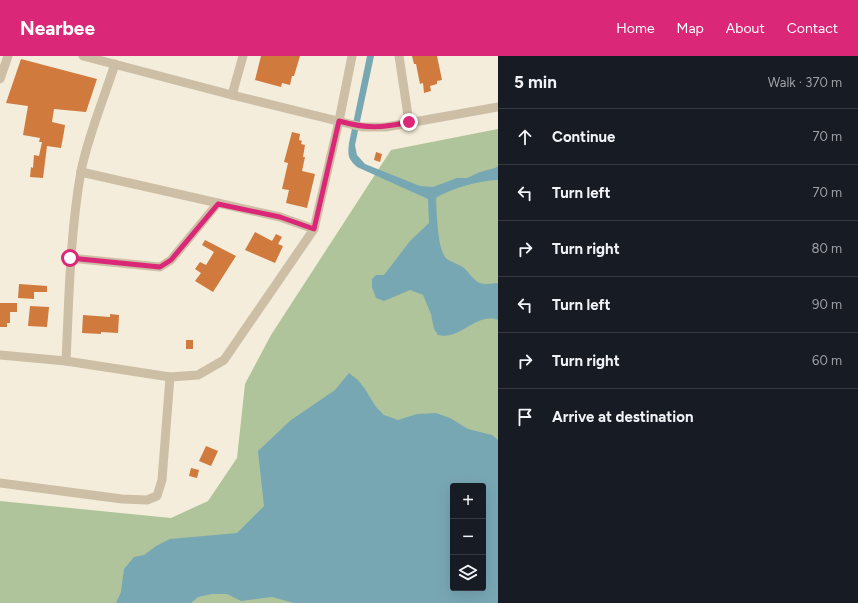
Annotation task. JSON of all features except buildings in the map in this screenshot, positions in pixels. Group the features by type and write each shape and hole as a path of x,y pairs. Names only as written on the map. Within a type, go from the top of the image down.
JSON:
{"street":[{"path":"0,79 8,56"},
{"path":"83,56 362,127 386,127 498,107"},
{"path":"232,95 243,56"},
{"path":"0,355 66,361 170,377 198,375 224,360 314,229 339,121 352,56"},
{"path":"399,56 409,122"},
{"path":"66,361 70,258 81,172 85,154 115,64"},
{"path":"81,172 280,217 314,229"},
{"path":"70,258 160,267 171,260 218,204"},
{"path":"0,483 122,499 147,500 157,496 162,480 170,377"}],"green space":[{"path":"498,129 498,603 0,603 0,501 171,518 208,501 237,458 245,384 271,335 391,150"}],"water":[{"path":"367,56 374,56 355,145 357,155 365,164 420,186 433,187 457,178 467,178 498,166 498,180 459,187 444,193 436,199 439,240 444,255 447,259 464,268 479,283 498,283 498,320 482,320 454,334 446,336 438,335 434,329 431,314 423,295 410,290 384,301 376,298 372,287 372,279 376,275 384,275 410,241 429,223 428,199 357,167 351,161 349,156 349,143"},
{"path":"349,373 358,380 376,407 384,415 398,420 417,414 436,413 450,418 468,429 492,435 498,440 498,603 294,603 272,597 241,601 227,594 212,594 198,597 191,603 116,603 121,592 124,569 134,557 144,555 156,546 170,539 237,533 264,506 258,451 291,420 335,390"}],"route":[{"path":"70,258 160,267 171,260 218,204 280,217 314,229 339,121 362,127 386,127 409,122"}]}
